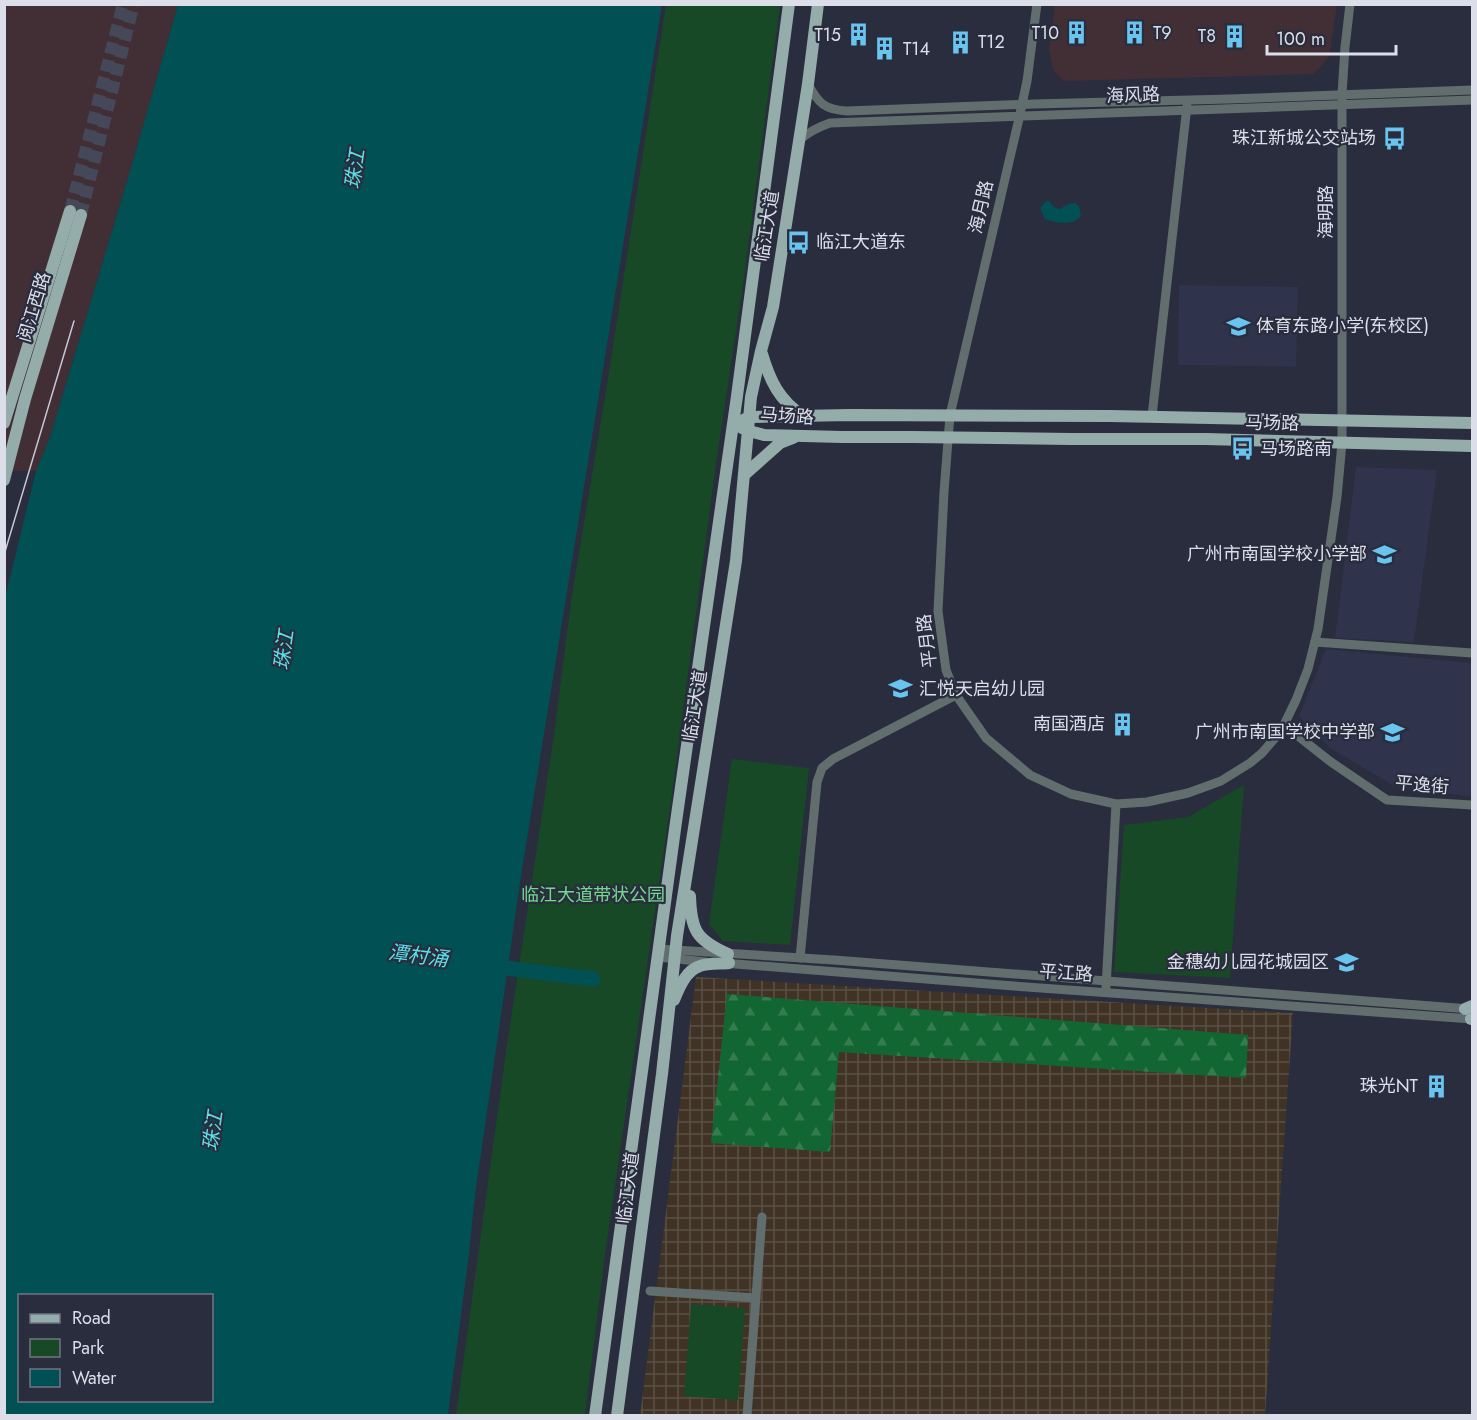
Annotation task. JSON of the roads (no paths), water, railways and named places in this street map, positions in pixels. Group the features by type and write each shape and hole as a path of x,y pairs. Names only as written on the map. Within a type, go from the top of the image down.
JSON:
{"main road":[{"name":"临江大道","path":"595,1416 750,302 789,4"},
{"name":"临江大道","path":"617,1416 675,955 736,561 752,397 773,306 808,84 818,4"},
{"name":"阅江西路","path":"4,423 76,213 4,480"},
{"path":"750,302 752,312 757,316 769,312 773,306"},
{"path":"761,351 767,372 782,399 803,416 793,426 794,431 800,436"},
{"name":"马场路","path":"733,424 750,417 849,415 1152,416 1473,423"},
{"name":"马场路","path":"733,424 764,435 1083,440 1206,439 1473,446"},
{"path":"744,475 780,443 800,436"},
{"path":"714,562 719,553 727,552 733,555 736,561"},
{"path":"676,822 677,828 687,832 695,825"},
{"path":"688,870 692,922 705,942 729,959"},
{"path":"669,1009 678,990 692,970 702,965 729,959"}],"street":[{"name":"海月路","path":"950,415 1022,105 1037,4"},
{"name":"海明路","path":"1342,443 1342,99 1350,4"},
{"name":"海风路","path":"808,84 819,102 834,110 889,111 1022,105 1187,105"},
{"name":"海风路","path":"799,140 820,126 830,123 1019,116 1473,90"},
{"name":"海风路","path":"1342,99 1473,100"},
{"path":"1152,416 1187,105"},
{"name":"平月路","path":"950,415 938,611 946,670 956,695 986,738 1030,775 1071,794 1116,804 1147,802 1188,793 1221,781 1250,763 1281,731 1308,669 1318,629 1342,443"},
{"path":"1315,642 1473,653"},
{"path":"800,958 817,782 822,768 833,759 956,695"},
{"name":"平逸街","path":"1284,725 1331,762 1388,800 1473,805"},
{"path":"1105,992 1116,804"},
{"name":"平江路","path":"659,953 1105,992 1471,1014"},
{"name":"平江路","path":"729,959 800,958 1471,1014"},
{"path":"747,1416 762,1216"},
{"path":"650,1291 756,1298"}],"water":[{"name":"珠江","path":"178,5 662,5 521,876 475,1195 448,1415 5,1415 5,598 36,471 50,437"},
{"path":"1046,201 1059,209 1075,203 1079,206 1081,216 1069,222 1045,219 1040,208"}],"waterway":[{"name":"潭村涌","path":"489,966 593,979"}],"tunnel":[{"path":"70,211 123,4"},
{"path":"81,215 134,4"}],"tram line":[{"path":"4,555 74,321"}],"place":[{"name":"T10","path":"1077,33"},
{"name":"T9","path":"1135,33"},
{"name":"T15","path":"859,35"},
{"name":"T8","path":"1234,36"},
{"name":"T12","path":"960,42"},
{"name":"T14","path":"885,49"},
{"name":"珠江新城公交站场","path":"1394,138"},
{"name":"临江大道东","path":"798,242"},
{"name":"体育东路小学(东校区)","path":"1238,326"},
{"name":"马场路南","path":"1242,449"},
{"name":"广州市南国学校小学部","path":"1385,554"},
{"name":"汇悦天启幼儿园","path":"901,689"},
{"name":"南国酒店","path":"1123,724"},
{"name":"广州市南国学校中学部","path":"1393,732"},
{"name":"金穗幼儿园花城园区","path":"1347,962"},
{"name":"珠光NT","path":"1436,1086"}],"park label":[{"name":"临江大道带状公园","path":"593,895"}]}
